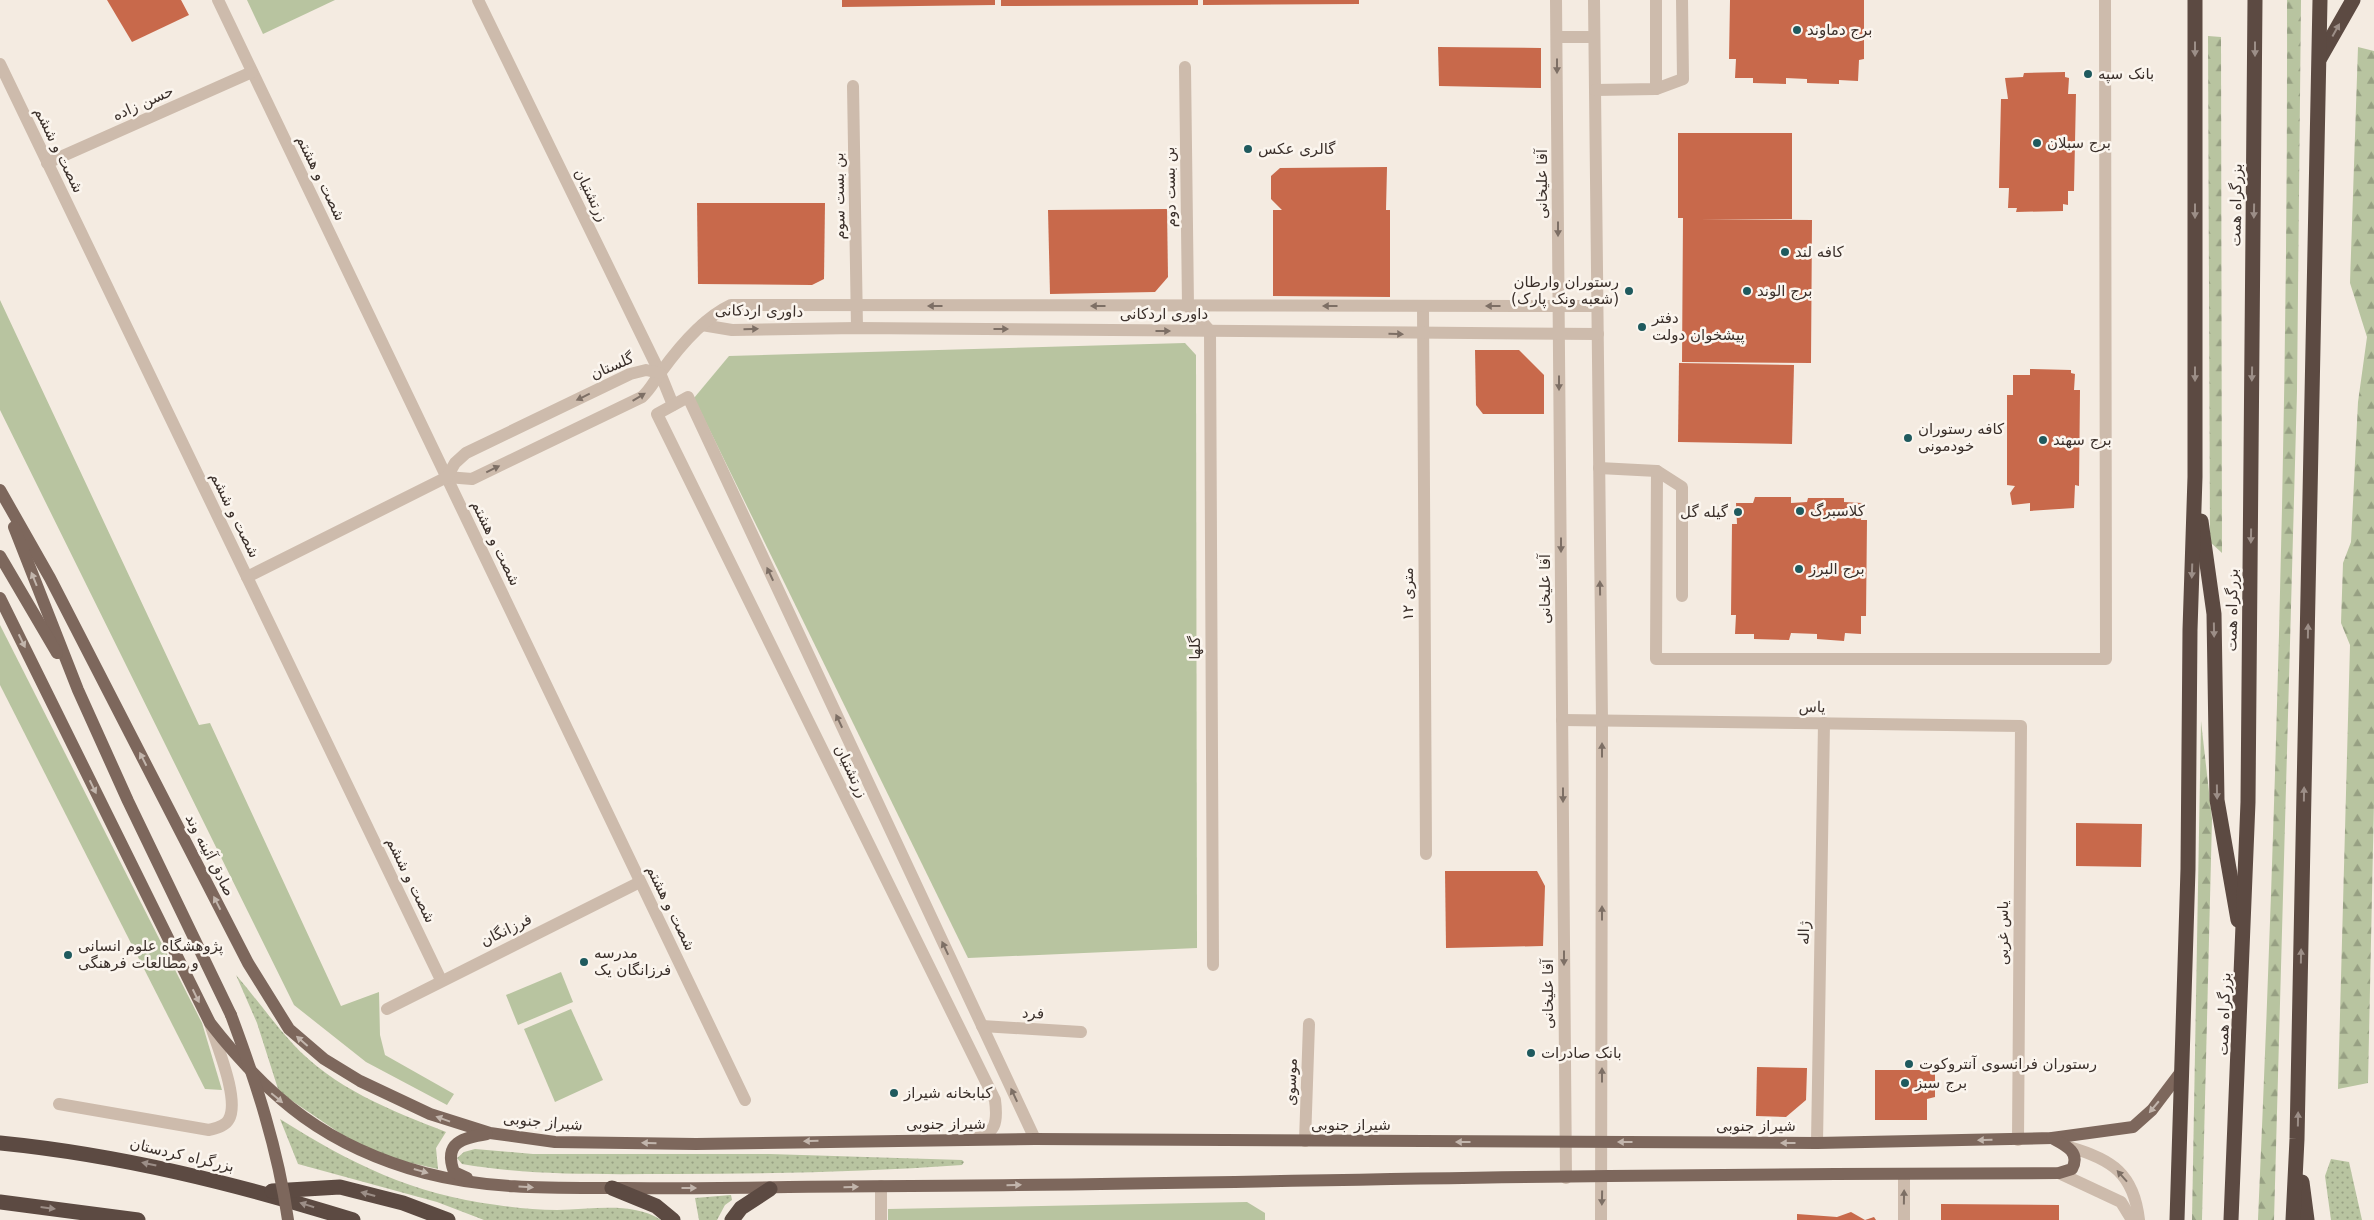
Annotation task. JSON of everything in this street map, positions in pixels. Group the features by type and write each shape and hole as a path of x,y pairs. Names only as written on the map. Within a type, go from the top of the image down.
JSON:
{"highway":[{"path":"2177,1220 2188,869 2190,630 2195,477 2195,0"},
{"name":"بزرگراه همت","path":"2231,1220 2244,952 2248,802 2255,0"},
{"path":"2293,1220 2297,1139 2320,0"},
{"path":"2320,59 2353,0"},
{"path":"2195,477 2214,614 2217,800 2244,952"},
{"path":"2297,1139 2307,1220"},
{"name":"بزرگراه کردستان","path":"0,1143 85,1153 149,1164 264,1192 353,1220"},
{"path":"264,1192 340,1187 404,1203 448,1220"},
{"path":"612,1188 656,1206 673,1220"},
{"path":"732,1220 741,1208 770,1189"},
{"path":"0,1202 138,1220"}],"main road":[{"name":"صادق آئینه وند","path":"0,491 78,690 128,801 230,1016 257,1085 280,1174 288,1220"},
{"name":"صادق آئینه وند","path":"0,491 50,578 248,963 289,1030 324,1059 360,1081 430,1114 490,1133"},
{"name":"صادق آئینه وند","path":"0,556 78,690"},
{"path":"0,598 210,1023 238,1059 276,1098 331,1136 385,1161 421,1172 478,1184 568,1189 770,1189 1602,1176 2059,1173 2072,1169 2075,1163 2075,1155 2069,1147 2052,1138"},
{"name":"شیراز جنوبی","path":"490,1133 555,1142 696,1144 1035,1139 1305,1142 1602,1141 1817,1143 2018,1140 2052,1138 2133,1127 2152,1110 2183,1068"},
{"path":"478,1184 454,1172 450,1162 452,1149 458,1141 490,1133"}],"street":[{"name":"شصت و هشتم","path":"218,0 746,1100"},
{"name":"زرتشتیان","path":"478,0 660,373 673,405"},
{"name":"آقا علیخانی","path":"1556,0 1566,1178"},
{"path":"1594,0 1602,720 1601,1220"},
{"path":"1656,0 1656,90"},
{"path":"1595,90 1656,90 1683,79 1682,0"},
{"path":"1657,471 1656,660 2106,659 2105,0"},
{"path":"1557,37 1594,37"},
{"name":"شصت و ششم","path":"0,64 441,980"},
{"name":"بن بست دوم","path":"1185,67 1188,306"},
{"name":"حسن زاده","path":"47,163 252,72"},
{"name":"بن بست سوم","path":"853,86 857,328"},
{"name":"داوری اردکانی","path":"702,325 716,312 731,305 1598,306"},
{"path":"1188,306 1210,331"},
{"name":"۱۲ متری","path":"1423,306 1426,854"},
{"path":"446,477 472,479 642,397 653,387 660,373 702,325"},
{"name":"داوری اردکانی","path":"702,325 732,330 857,328 1598,334"},
{"name":"گلها","path":"1210,331 1213,965"},
{"name":"گلستان","path":"247,577 446,477 466,453 500,436 630,374 646,370 660,373"},
{"name":"زرتشتیان","path":"960,1140 982,1137 992,1130 997,1117 995,1100 657,414 688,398 1035,1139"},
{"path":"1599,468 1657,471 1682,486 1682,596"},
{"name":"یاس","path":"1562,720 2021,726"},
{"name":"ژاله","path":"1817,1143 1824,723"},
{"name":"یاس غربی","path":"2018,1140 2021,726"},
{"name":"فرزانگان","path":"388,1009 441,980 640,882"},
{"path":"59,1104 209,1130 223,1126 229,1120 232,1107 230,1089 210,1023"},
{"name":"موسوی","path":"1305,1142 1309,1024"},
{"name":"فرد","path":"982,1026 1081,1032"},
{"path":"2069,1147 2104,1160 2124,1176 2136,1198 2139,1220"},
{"path":"2059,1173 2120,1202 2132,1220"},
{"path":"1904,1174 1904,1220"},
{"path":"880,1220 881,1186"}],"green space":[{"path":"247,0 335,0 263,34"},
{"path":"2287,0 2301,0 2297,391 2274,1220 2258,1220 2280,610 2287,153"},
{"path":"2208,36 2221,37 2222,553 2210,542"},
{"path":"2358,47 2374,51 2374,800 2368,1083 2338,1089 2350,645 2341,623 2343,563 2351,542 2358,402 2367,337 2350,283"},
{"path":"0,300 199,725 210,723 341,1006 379,992 380,1035 385,1055 454,1094 447,1105 366,1062 294,1005 0,410"},
{"path":"1185,343 1196,355 1197,948 968,958 694,398 729,356"},
{"path":"0,625 202,1023 222,1090 205,1089 0,685"},
{"path":"2201,721 2212,819 2202,1220 2192,1220"},
{"path":"561,972 573,1002 518,1025 506,995"},
{"path":"236,975 292,1043 325,1073 383,1106 446,1132 436,1148 438,1169 393,1159 347,1138 279,1092 257,1023"},
{"path":"571,1009 603,1080 555,1102 524,1029"},
{"path":"280,1119 332,1150 383,1175 437,1193 466,1200 527,1209 624,1208 637,1210 661,1220 484,1220 437,1202 298,1164"},
{"path":"475,1149 533,1154 770,1154 962,1160 964,1162 962,1165 818,1172 568,1174 488,1168 462,1164 457,1158 464,1152"},
{"path":"2331,1159 2349,1162 2362,1220 2331,1220 2325,1176"},
{"path":"731,1195 732,1200 725,1205 717,1220 699,1220 695,1198"},
{"path":"1247,1202 1265,1213 1265,1220 888,1220 888,1209"}],"building":[{"path":"107,0 181,0 189,15 132,42"},
{"path":"842,0 995,0 995,5 842,7"},
{"path":"1001,0 1198,0 1198,5 1001,6"},
{"path":"1203,0 1359,0 1359,4 1203,5"},
{"name":"برج دماوند","path":"1730,0 1864,0 1864,59 1859,60 1858,81 1839,80 1839,84 1807,83 1807,79 1786,78 1786,84 1753,83 1753,78 1735,78 1736,59 1729,59"},
{"path":"1438,47 1541,48 1541,88 1439,86"},
{"name":"برج سبلان","path":"2065,72 2065,77 2069,78 2068,94 2076,94 2074,191 2068,191 2068,205 2063,204 2063,211 2016,212 2017,208 2008,208 2009,188 1999,188 2001,99 2008,99 2005,78 2023,77 2024,73"},
{"name":"برج الوند","path":"1678,133 1792,133 1792,219 1699,219 1812,220 1811,363 1682,362 1683,218 1678,218"},
{"path":"1387,167 1386,210 1390,210 1390,297 1273,296 1273,210 1282,210 1271,199 1271,176 1280,168"},
{"path":"697,203 825,203 824,279 812,285 698,284"},
{"path":"1167,209 1168,277 1155,292 1050,294 1048,210"},
{"path":"1475,350 1519,350 1544,375 1544,414 1483,414 1476,405"},
{"path":"1679,363 1794,365 1792,444 1678,442"},
{"name":"برج سهند","path":"2030,369 2071,370 2071,373 2075,374 2074,390 2080,390 2079,486 2075,485 2074,508 2030,511 2030,503 2012,505 2010,493 2015,486 2007,485 2007,395 2013,395 2013,375 2030,375"},
{"name":"برج البرز","path":"1755,497 1791,497 1791,503 1807,502 1808,498 1844,498 1844,502 1862,503 1861,520 1867,520 1866,616 1861,616 1861,634 1845,633 1844,641 1817,639 1817,634 1791,633 1789,640 1754,639 1754,634 1735,634 1736,615 1731,615 1732,524 1737,524 1736,503 1753,503"},
{"path":"2076,823 2142,824 2141,867 2076,866"},
{"path":"1445,871 1537,871 1545,886 1543,946 1446,948"},
{"path":"1757,1067 1807,1068 1806,1100 1786,1117 1756,1116"},
{"name":"برج سبز","path":"1875,1070 1935,1070 1935,1097 1927,1099 1927,1120 1875,1120"},
{"path":"1941,1204 2059,1205 2059,1220 1941,1220"},
{"path":"1851,1212 1865,1220 1797,1220 1797,1214 1837,1217"},
{"path":"1874,1217 1876,1220 1865,1220"}],"place":[{"name":"برج دماوند","path":"1797,30"},
{"name":"بانک سپه","path":"2088,74"},
{"name":"برج سبلان","path":"2037,143"},
{"name":"گالری عکس","path":"1248,149"},
{"name":"کافه لند","path":"1785,252"},
{"name":"رستوران وارطان (شعبه ونک پارک)","path":"1629,291"},
{"name":"برج الوند","path":"1747,291"},
{"name":"دفتر پیشخوان دولت","path":"1642,327"},
{"name":"کافه رستوران خودمونی","path":"1908,438"},
{"name":"برج سهند","path":"2043,440"},
{"name":"کلاسبرگ","path":"1800,511"},
{"name":"گیله گل","path":"1738,512"},
{"name":"برج البرز","path":"1799,569"},
{"name":"پژوهشگاه علوم انسانی و مطالعات فرهنگی","path":"68,955"},
{"name":"مدرسه فرزانگان یک","path":"584,962"},
{"name":"بانک صادرات","path":"1531,1053"},
{"name":"رستوران فرانسوی آنتروکوت","path":"1909,1064"},
{"name":"برج سبز","path":"1905,1083"},
{"name":"کبابخانه شیراز","path":"894,1093"}]}
